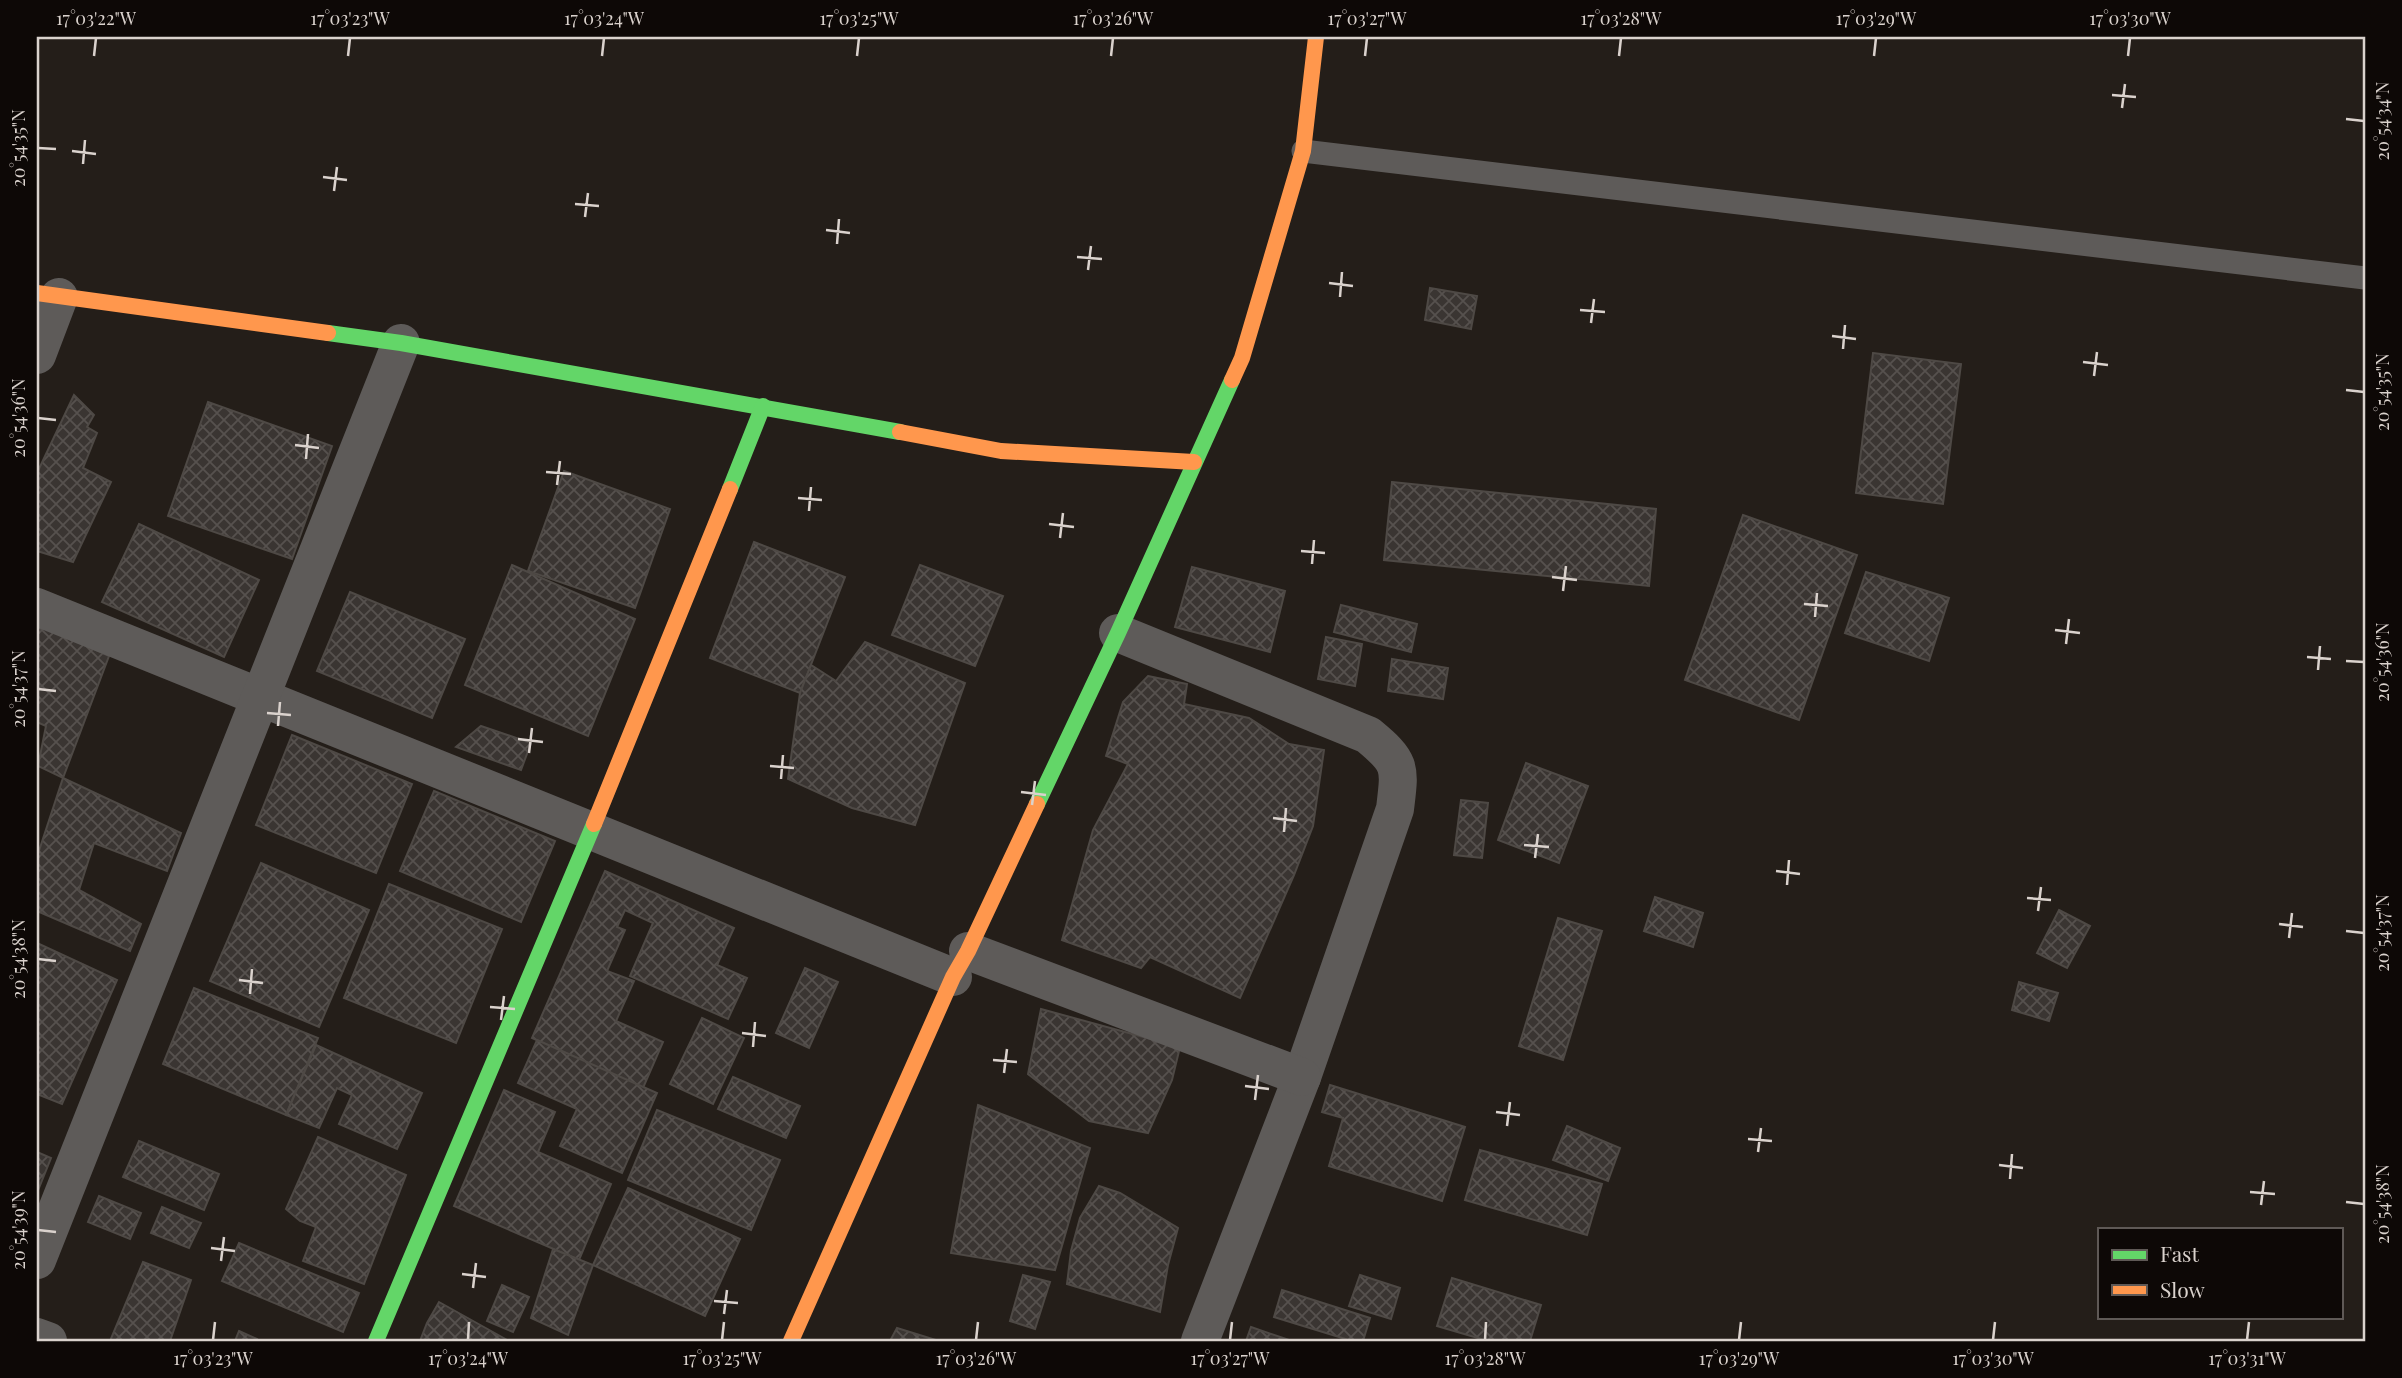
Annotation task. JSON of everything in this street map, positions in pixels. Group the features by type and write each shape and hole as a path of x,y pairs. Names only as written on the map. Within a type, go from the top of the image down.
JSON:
{"street":[{"path":"792,1341 960,964 1118,633 1242,358 1303,151 1316,37"},
{"path":"37,355 48,295 401,343 1002,451 1194,462"},
{"path":"37,1260 401,343"},
{"path":"376,1341 591,831 763,406"},
{"path":"37,607 591,831 960,964 1302,1077"},
{"path":"1118,633 1368,735 1389,752 1400,774 1395,809 1302,1077 1200,1341"},
{"path":"37,1337 48,1341"}],"lane":[{"path":"1303,151 2365,278"}],"building":[{"path":"1430,288 1477,296 1471,329 1425,320"},
{"path":"1873,353 1961,364 1943,504 1856,493"},
{"path":"74,395 94,415 87,427 97,433 83,468 111,482 73,562 37,551 37,473"},
{"path":"208,402 332,446 292,559 168,516"},
{"path":"564,471 670,509 635,608 528,571"},
{"path":"1392,482 1656,509 1649,586 1384,560"},
{"path":"1743,515 1857,555 1799,720 1685,680"},
{"path":"139,524 259,580 224,657 102,602"},
{"path":"754,542 845,577 800,693 710,658"},
{"path":"512,565 635,619 588,736 465,685"},
{"path":"920,565 1003,596 975,666 892,635"},
{"path":"1192,567 1285,591 1270,652 1175,627"},
{"path":"1866,572 1949,598 1929,661 1845,633"},
{"path":"350,592 465,639 432,718 317,671"},
{"path":"1341,605 1417,624 1411,652 1334,632"},
{"path":"37,622 109,656 63,778 38,766 46,726 37,722"},
{"path":"1326,637 1362,644 1355,686 1318,679"},
{"path":"865,642 965,683 915,825 852,808 788,779 800,693 811,665 836,681"},
{"path":"1392,659 1448,668 1443,699 1388,691"},
{"path":"1148,676 1187,684 1184,704 1249,718 1289,744 1324,750 1313,826 1240,998 1150,957 1141,968 1062,940 1093,830 1128,764 1106,756 1123,702"},
{"path":"481,726 531,743 521,770 456,747"},
{"path":"292,735 412,784 376,873 256,825"},
{"path":"1526,763 1588,786 1559,863 1498,840"},
{"path":"63,778 181,833 167,871 94,843 79,890 141,924 130,951 37,911 37,857"},
{"path":"434,791 555,841 521,922 400,871"},
{"path":"1461,800 1488,803 1482,858 1454,855"},
{"path":"261,863 369,910 319,1027 210,981"},
{"path":"605,871 734,928 717,965 747,978 728,1019 630,976 653,923 625,910 617,927 625,930 607,971 634,981 616,1021 663,1042 643,1088 532,1038"},
{"path":"389,884 502,929 456,1043 344,998"},
{"path":"1655,897 1703,913 1693,947 1644,931"},
{"path":"2059,910 2090,926 2067,968 2037,953"},
{"path":"1558,918 1602,931 1563,1060 1519,1046"},
{"path":"37,943 117,980 62,1104 37,1094"},
{"path":"805,968 838,982 809,1048 776,1033"},
{"path":"2019,982 2058,993 2049,1021 2012,1010"},
{"path":"194,988 318,1038 286,1115 163,1064"},
{"path":"1041,1009 1180,1047 1172,1080 1148,1133 1089,1121 1028,1074"},
{"path":"702,1018 744,1038 713,1104 670,1084"},
{"path":"537,1040 657,1093 622,1173 560,1146 577,1109 518,1083"},
{"path":"316,1045 422,1093 397,1149 339,1124 352,1095 337,1088 319,1128 286,1115"},
{"path":"733,1077 800,1106 786,1138 718,1109"},
{"path":"1330,1085 1465,1127 1442,1201 1329,1166 1343,1118 1322,1112"},
{"path":"504,1090 555,1112 538,1152 611,1184 579,1260 454,1206"},
{"path":"978,1105 1090,1148 1055,1270 951,1253"},
{"path":"657,1110 780,1160 751,1230 628,1180"},
{"path":"1567,1126 1620,1148 1608,1181 1553,1160"},
{"path":"318,1137 406,1175 364,1284 303,1261 316,1227 300,1221 286,1209"},
{"path":"139,1141 219,1174 204,1210 123,1177"},
{"path":"1480,1150 1602,1184 1587,1235 1465,1200"},
{"path":"37,1152 51,1158 37,1193"},
{"path":"1099,1186 1120,1193 1178,1228 1160,1312 1067,1284 1071,1251 1080,1218"},
{"path":"628,1188 740,1239 705,1316 593,1265"},
{"path":"99,1196 141,1213 130,1239 88,1222"},
{"path":"162,1207 201,1223 189,1248 151,1233"},
{"path":"239,1243 359,1293 343,1332 222,1281"},
{"path":"553,1249 593,1265 568,1335 531,1318"},
{"path":"143,1262 191,1280 170,1341 110,1341"},
{"path":"1023,1275 1050,1282 1035,1329 1010,1321"},
{"path":"1360,1275 1400,1288 1391,1319 1349,1306"},
{"path":"1452,1278 1541,1305 1530,1341 1488,1341 1437,1326"},
{"path":"502,1285 529,1297 513,1332 487,1321"},
{"path":"1282,1290 1370,1318 1363,1341 1352,1341 1274,1317"},
{"path":"439,1302 509,1341 420,1341"},
{"path":"1251,1327 1289,1340 1246,1341"},
{"path":"897,1328 939,1341 890,1341"},
{"path":"239,1331 257,1339 256,1341 235,1341"}],"traffic: fast":[{"path":"328,333 401,343 900,432"},
{"path":"1037,804 1118,633 1232,380"},
{"path":"730,489 763,406"},
{"path":"376,1341 594,824"}],"traffic: slow":[{"path":"1232,380 1242,358 1303,151 1316,37"},
{"path":"37,293 328,333"},
{"path":"900,432 1001,451 1194,462"},
{"path":"594,824 730,489"},
{"path":"791,1341 953,977 968,951 1037,804"}]}
